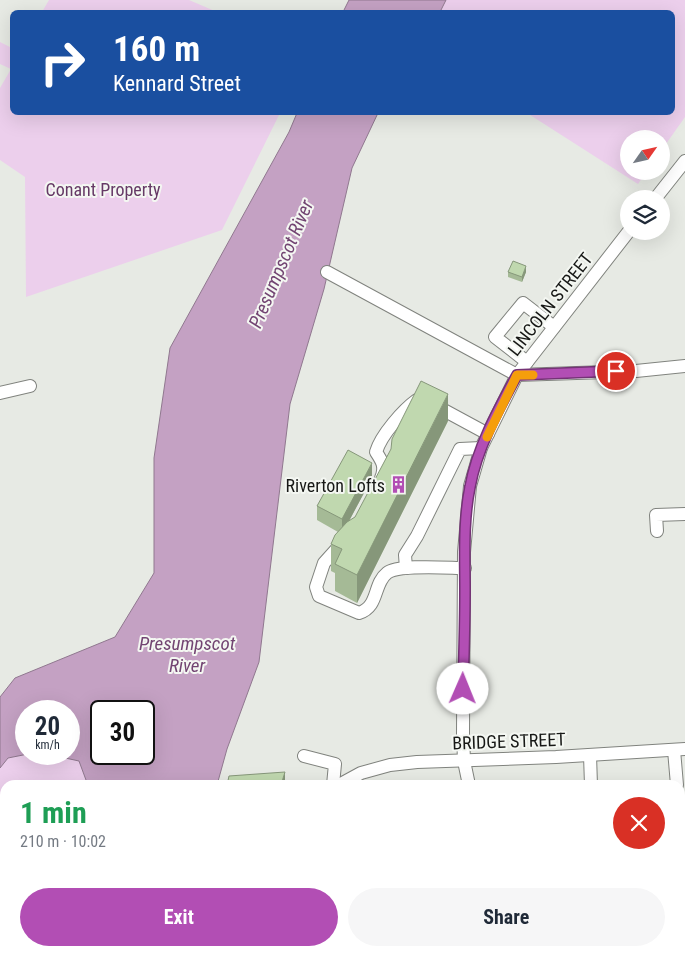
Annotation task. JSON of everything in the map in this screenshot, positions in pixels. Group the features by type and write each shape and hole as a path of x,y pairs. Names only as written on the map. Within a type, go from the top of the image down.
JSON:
{"street":[{"path":"662,190 685,161"},
{"name":"LINCOLN STREET","path":"468,780 464,761 463,734 465,568 470,486 481,448 517,375 622,240"},
{"path":"328,272 517,375 636,371 685,366"},
{"path":"527,362 495,336 523,303 554,327"},
{"path":"0,393 30,386"},
{"path":"375,490 384,473 384,464 376,452 378,443 407,407 417,400 427,402 488,434"},
{"path":"406,568 405,555 417,536 460,449 481,448"},
{"path":"657,531 656,515 685,514"},
{"path":"353,532 348,541 343,542 324,562 316,587 319,596 359,613 370,608 385,574 391,571 406,568 465,568"},
{"path":"677,780 680,750"},
{"name":"BRIDGE STREET","path":"348,780 361,773 390,765 416,762 680,750"},
{"path":"590,755 591,780"},
{"path":"304,756 335,764 333,780"}],"green space":[{"path":"49,0 189,0 212,10 43,10"},
{"path":"446,0 685,0 685,117 670,138 670,130 620,130 620,172 530,115 675,115 675,10 441,10"},
{"name":"Conant Property","path":"0,42 10,47 10,69 0,64"},
{"name":"Conant Property","path":"10,71 10,115 279,115 222,230 26,297 25,177 0,160 0,88"},
{"path":"632,180 641,180 638,184"},
{"path":"15,757 15,765 80,764 86,780 0,780 0,768 8,758"}],"water":[{"path":"349,0 446,0 441,10 344,10"},
{"name":"Presumpscot River","path":"296,115 377,115 352,168 324,289 290,404 259,662 227,749 218,780 86,780 80,764 80,700 15,700 15,757 8,758 0,768 0,697 15,678 115,637 154,573 154,458 170,348 289,132"}],"building":[{"path":"513,261 526,266 522,277 508,272"},
{"path":"421,381 448,394 357,575 335,564 342,549 331,544 335,535 347,522 355,517 391,449 392,439"},
{"path":"348,450 372,463 342,519 317,506"},
{"path":"285,772 283,780 228,780 229,776"}],"slow traffic":[{"path":"487,437 517,375 533,375"}],"place":[{"name":"Riverton Lofts","path":"399,485"}],"route":[{"path":"463,689 464,552 470,486 481,448 517,375 616,371"}]}
